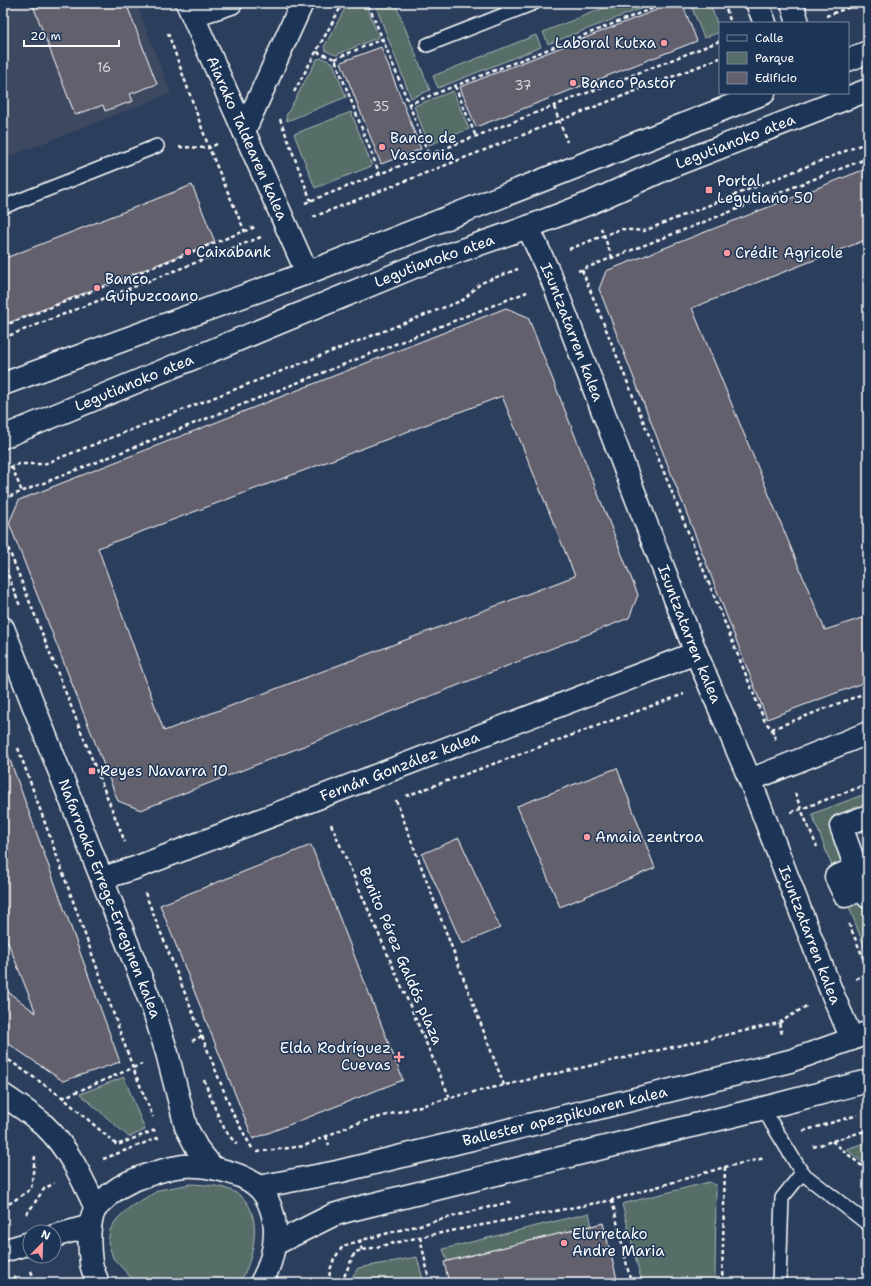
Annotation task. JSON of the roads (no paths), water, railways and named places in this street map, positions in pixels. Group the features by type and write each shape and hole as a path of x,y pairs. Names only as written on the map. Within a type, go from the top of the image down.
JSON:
{"street":[{"path":"190,9 231,3"},
{"path":"244,131 302,3"},
{"path":"757,3 764,22"},
{"path":"792,3 798,22"},
{"name":"Aiarako Taldearen kalea","path":"190,9 307,273"},
{"path":"849,60 868,52"},
{"name":"Legutianoko atea","path":"3,437 416,266 528,227 590,203 672,166 868,90"},
{"path":"3,384 307,273 761,94"},
{"name":"Isuntzatarren kalea","path":"528,227 552,282 696,652 750,780 832,993 860,1036"},
{"name":"Nafarroako Errege-Erreginen kalea","path":"3,628 103,878 154,1011 167,1053 186,1128 197,1148 213,1168"},
{"name":"Fernán González kalea","path":"103,878 135,868 696,652"},
{"path":"750,780 868,733"},
{"path":"868,816 841,826 856,868 836,877 845,896 865,888 868,897"},
{"name":"Ballester apezpikuaren kalea","path":"258,1187 338,1172 790,1060 860,1036"},
{"path":"275,1244 333,1215 350,1210 868,1081"},
{"path":"3,1095 43,1124 58,1140 77,1169 93,1217 91,1264 98,1283"},
{"path":"62,1232 93,1217 110,1193 123,1184 177,1167 196,1166 213,1168 244,1178 258,1187 266,1198 275,1220 275,1244 264,1281"},
{"path":"3,1251 22,1245"}],"lane":[{"path":"427,45 534,3"},
{"path":"3,207 157,146"},
{"path":"764,1108 770,1122 802,1173 868,1224"},
{"path":"779,1283 782,1198 802,1173"}],"place":[{"name":"Laboral Kutxa","path":"664,43"},
{"name":"Banco Pastor","path":"573,83"},
{"name":"Banco de Vasconia","path":"382,147"},
{"name":"Portal Legutiano 50","path":"709,190"},
{"name":"Caixabank","path":"188,252"},
{"name":"Crédit Agricole","path":"727,253"},
{"name":"Banco Guipuzcoano","path":"97,288"},
{"name":"Reyes Navarra 10","path":"92,771"},
{"name":"Amaia zentroa","path":"587,837"},
{"name":"Elda Rodríguez Cuevas","path":"399,1057"},
{"name":"Elurretako Andre Maria","path":"564,1243"}]}
